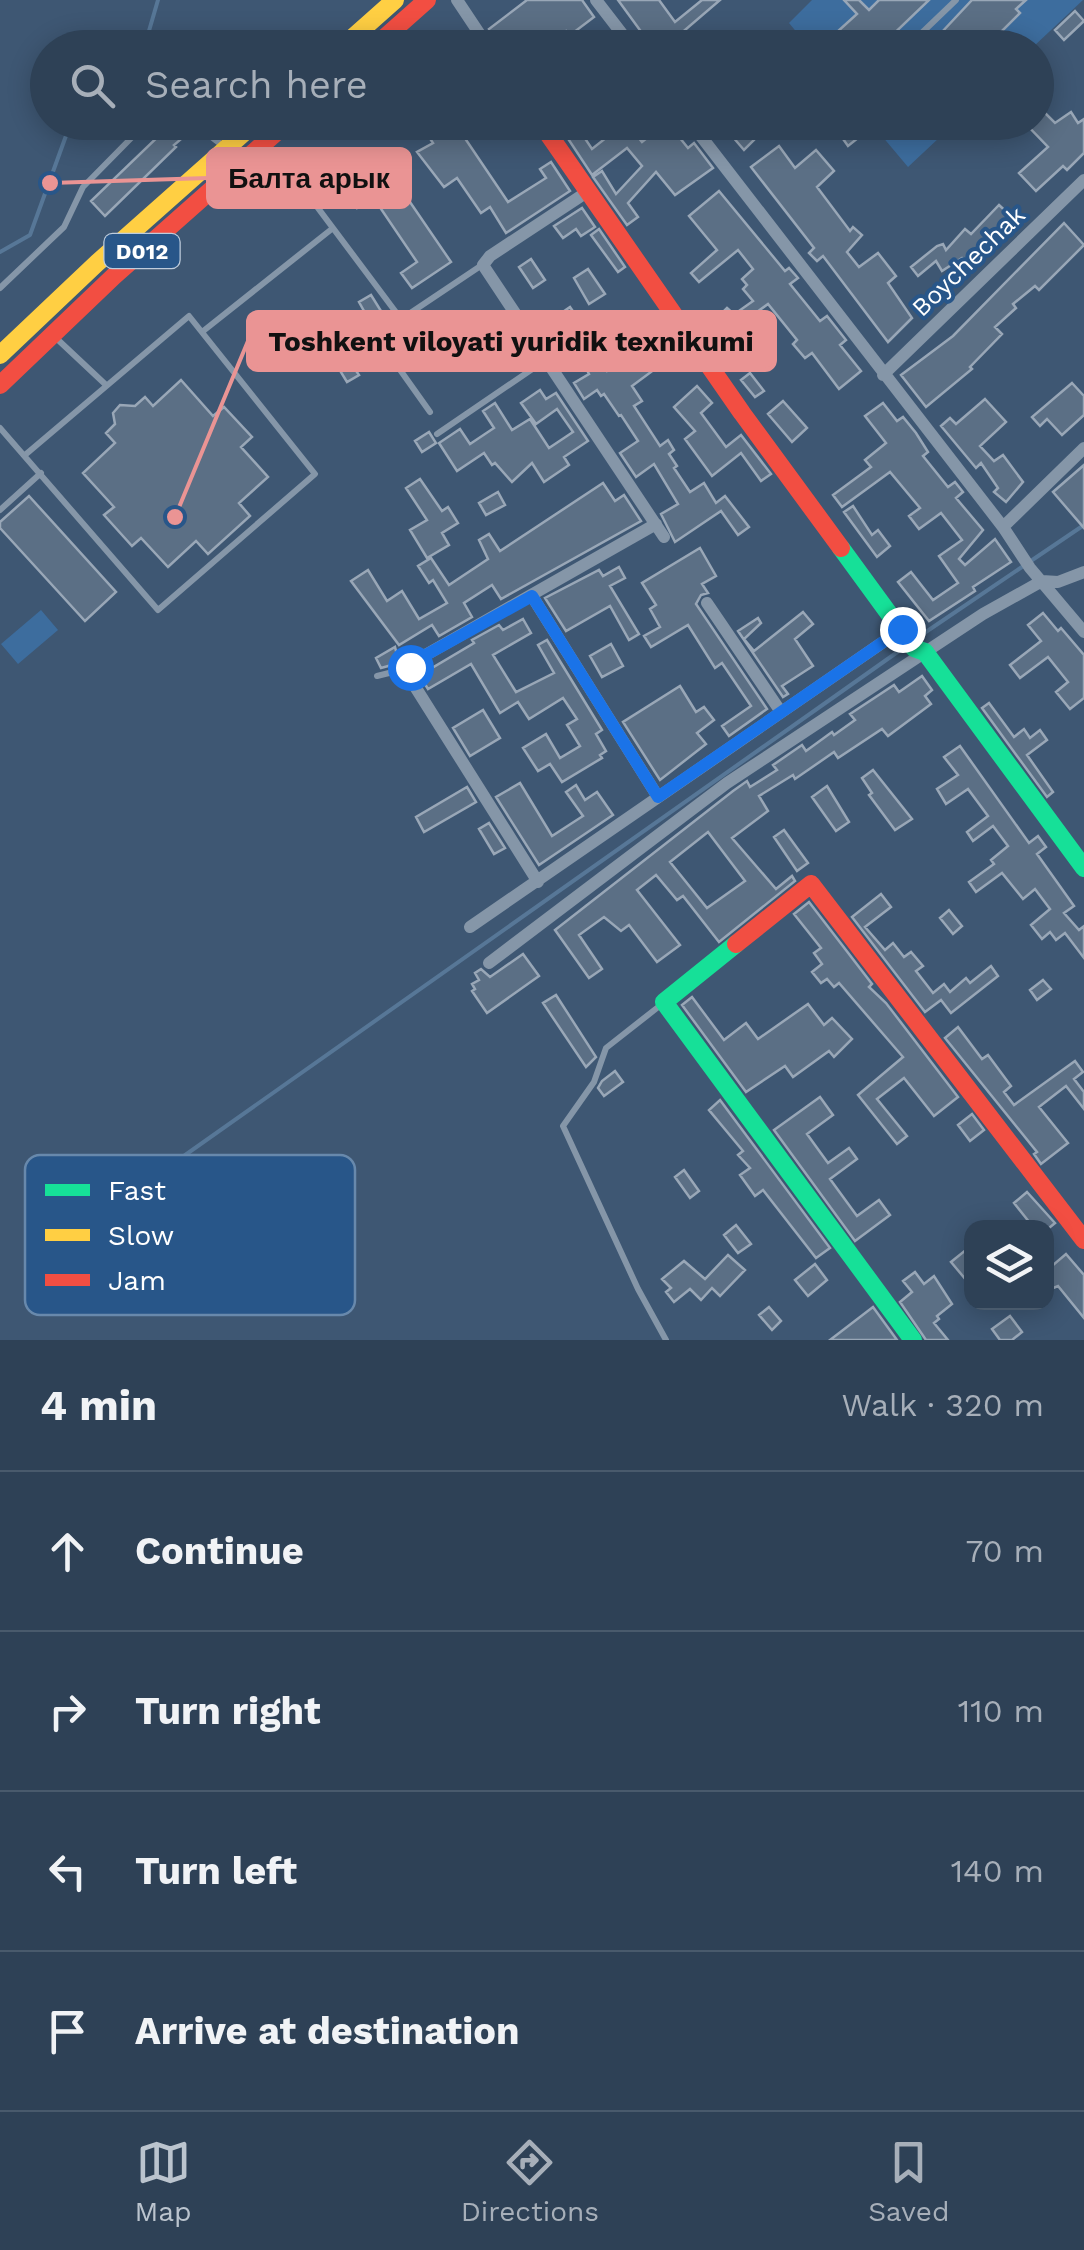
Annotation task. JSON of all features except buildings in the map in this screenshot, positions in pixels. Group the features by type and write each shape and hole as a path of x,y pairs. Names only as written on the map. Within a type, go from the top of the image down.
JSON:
{"main road":[{"path":"362,30 396,0"},
{"path":"393,30 427,0"},
{"name":"D012","path":"0,355 97,262 236,140"},
{"name":"D012","path":"0,385 51,334 268,140"},
{"path":"552,140 742,412 912,642 1081,858"},
{"path":"913,1340 664,1002 811,884 1084,1240"}],"street":[{"path":"457,0 477,30"},
{"path":"596,0 619,30"},
{"path":"704,140 1084,632"},
{"name":"Boychechak","path":"882,375 1084,180"},
{"path":"587,192 483,264 664,536"},
{"path":"1004,527 1084,448"},
{"path":"538,882 414,685 410,667 656,524"},
{"path":"470,927 781,712 912,642 982,614 1042,581 1058,582 1084,572"},
{"path":"532,596 658,797"},
{"path":"707,603 781,712"},
{"path":"489,963 912,642"}],"lane":[{"path":"925,30 956,0"},
{"path":"0,288 64,227 84,186 130,140"},
{"path":"216,140 227,148"},
{"path":"309,196 400,319"},
{"path":"202,332 333,228"},
{"path":"430,412 376,336 483,264"},
{"path":"0,428 158,610 316,474 189,316 24,455"},
{"path":"51,334 105,385"},
{"path":"437,434 548,358"},
{"path":"0,510 40,473"},
{"path":"377,676 410,667"},
{"path":"664,1002 606,1048 594,1082 563,1126 638,1289 666,1340"}],"shaded area":[{"path":"812,0 1083,0 1051,30 795,30 789,23"},
{"path":"885,140 937,140 908,167"},
{"path":"41,610 58,630 18,664 1,644"}],"waterway":[{"path":"149,30 158,0"},
{"path":"0,252 30,235 64,140"},
{"path":"914,640 1084,525"},
{"path":"185,1155 906,646"}],"traffic: fast":[{"path":"841,548 914,648 925,652 1084,868"},
{"path":"736,944 664,1002 913,1340"}],"traffic: slow":[{"path":"361,30 395,0"},
{"path":"0,355 236,140"}],"traffic: jam":[{"path":"393,30 427,0"},
{"path":"0,385 114,276 268,140"},
{"path":"552,140 841,548"},
{"path":"736,944 811,884 1084,1240"}],"place":[{"name":"Балта арык","path":"50,183"},
{"name":"Toshkent viloyati yuridik texnikumi","path":"175,517"}],"route":[{"path":"410,667 532,596 658,797 902,629"}]}
